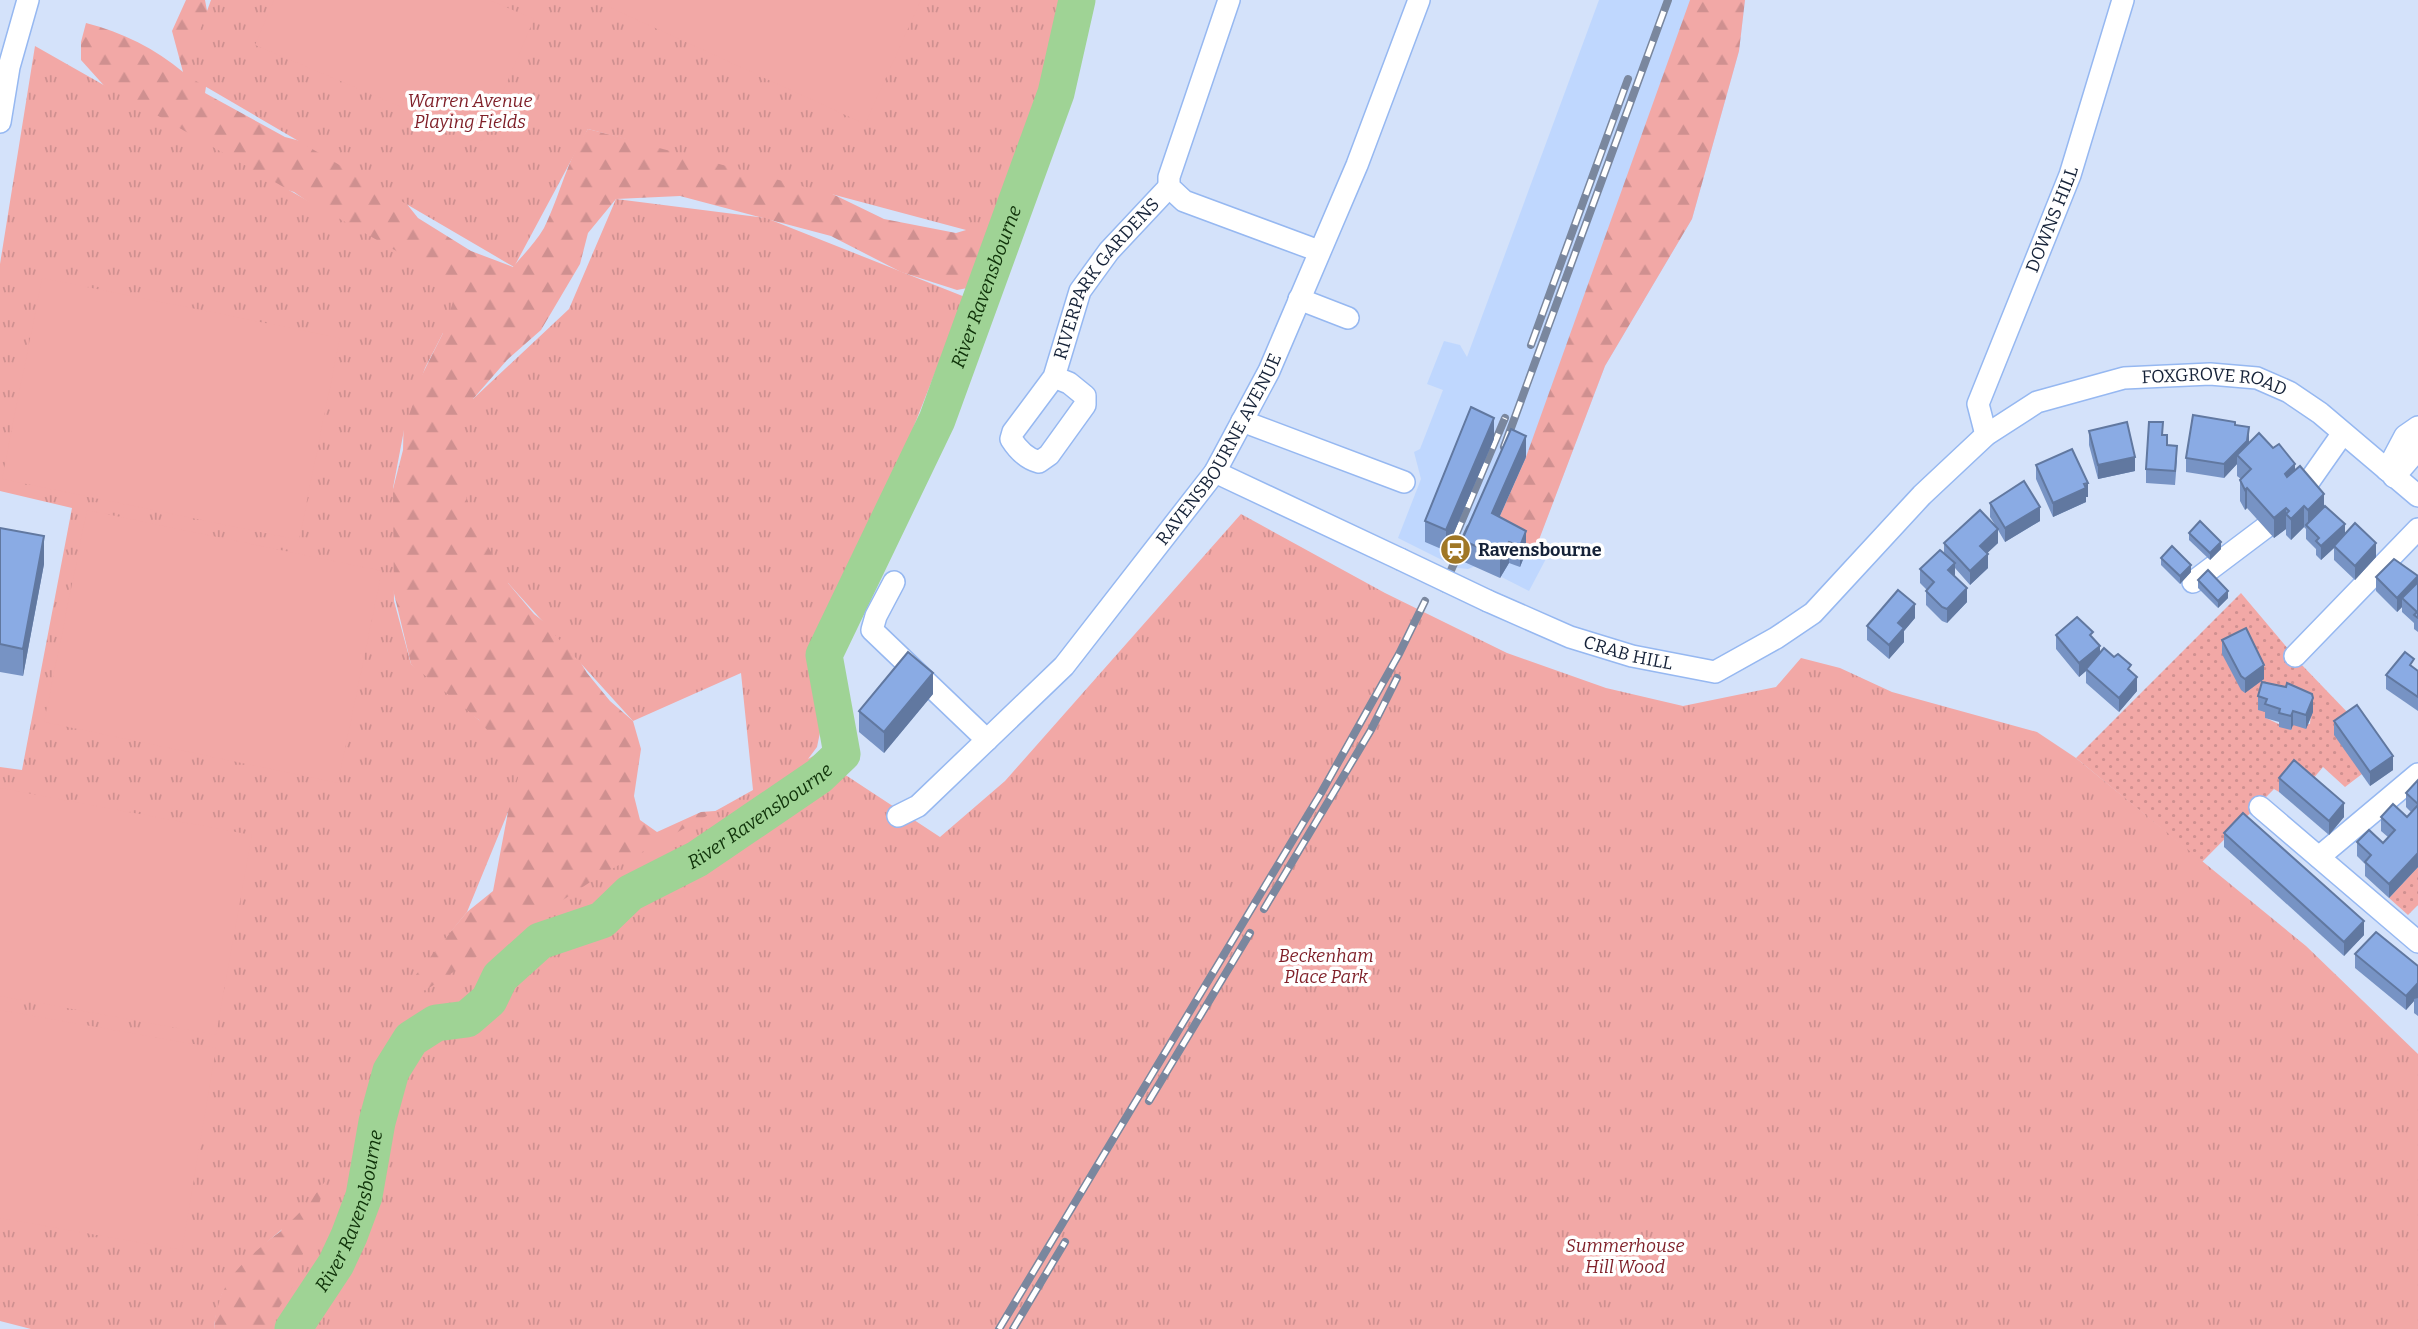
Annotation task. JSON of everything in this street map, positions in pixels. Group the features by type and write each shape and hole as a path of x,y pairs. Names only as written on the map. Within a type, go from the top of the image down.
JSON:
{"street":[{"path":"1229,0 1169,177 1169,187 1184,201 1319,251"},
{"name":"RAVENSBOURNE AVENUE","path":"898,816 918,806 1064,666 1214,472 1269,371 1357,165 1419,0"},
{"name":"DOWNS HILL","path":"1986,435 1978,404 2070,175 2123,0"},
{"path":"0,122 5,67 27,1"},
{"name":"RIVERPARK GARDENS","path":"1054,377 1080,292 1109,251 1169,187"},
{"path":"1299,299 1348,318"},
{"name":"FOXGROVE ROAD","path":"1986,435 2037,402 2089,387 2137,377 2210,373 2257,378 2278,387 2320,413 2418,496"},
{"path":"1242,421 1404,482"},
{"path":"2390,473 2405,436 2418,427"},
{"path":"2303,490 2343,433"},
{"name":"CRAB HILL","path":"1214,472 1488,601 1583,641 1632,656 1716,672 1776,638 1813,613 1922,495 1986,435"},
{"path":"2390,473 2418,449"},
{"path":"2193,582 2266,527"},
{"path":"2295,656 2418,529"},
{"path":"894,582 876,616 872,630 987,740"},
{"path":"2319,857 2418,774"},
{"path":"2260,807 2418,940"}],"shaded area":[{"path":"1599,0 1745,0 1739,51 1692,219 1605,366 1537,544 1549,553 1529,591 1478,565 1468,569 1458,568 1398,538 1421,479 1414,452 1420,449 1443,390 1427,384 1444,341 1460,345 1467,357"}],"green space":[{"path":"186,0 205,0 213,43 205,93 285,137 372,160 418,218 471,251 513,267 544,228 575,153 588,129 816,186 884,219 956,233 983,225 996,238 978,286 957,290 901,272 831,236 680,196 616,199 588,233 580,264 541,330 507,360 473,399 507,548 508,583 534,614 567,640 587,673 610,701 633,721 641,749 634,796 640,820 657,832 701,812 729,810 347,1329 214,1329 216,1308 227,1280 250,1254 281,1231 348,1053 467,912 493,891 508,812 479,720 433,688 411,664 389,573 393,489 403,450 404,411 443,333 317,208 294,192 245,177 108,90 81,60 81,42 86,23 138,42 183,72 172,31"},
{"name":"Warren Avenue Playing Fields","path":"211,0 1075,0 1050,108 996,238 588,129 514,267 184,74"},
{"path":"274,0 489,0 534,19 482,141 255,45"},
{"path":"612,0 921,0 865,124 609,7"},
{"path":"1690,0 1745,0 1739,51 1692,219 1605,366 1537,545 1526,552 1492,534 1526,457"},
{"name":"Beckenham Place Park","path":"35,46 458,286 443,333 425,368 404,430 393,488 394,601 411,664 479,720 520,771 508,812 467,912 388,1009 429,988 601,875 753,790 741,673 633,721 508,583 469,512 456,437 473,399 569,309 616,199 766,218 965,297 891,484 861,578 853,574 817,747 808,759 815,755 940,837 1005,781 1241,514 1385,593 1507,653 1606,688 1683,706 1776,687 1801,658 1840,668 1892,692 2037,732 2076,758 2306,946 2418,1054 2418,1329 265,1329 292,1288 327,1179 292,1220 234,1273 221,1297 214,1329 31,1329 0,1321 0,767 22,770 72,508 0,491 0,264"},
{"path":"42,278 340,338 299,540 2,479"},
{"path":"87,510 382,571 338,783 44,722"},
{"path":"2241,593 2300,663 2349,714 2362,774 2345,787 2323,767 2307,786 2294,775 2279,792 2274,789 2202,862 2076,758","holes":["2311,712 2310,724 2293,725 2291,730 2266,718 2267,713"]},
{"path":"0,788 252,835 216,1035 0,996"},
{"path":"2418,867 2418,905 2408,915 2389,898"},
{"path":"0,1010 216,1048 182,1250 0,1218"}],"building":[{"path":"1471,407 1494,418 1446,530 1425,521"},
{"path":"2193,415 2249,427 2247,441 2224,464 2186,458"},
{"path":"2127,422 2135,457 2098,465 2089,431"},
{"path":"2149,422 2163,422 2162,435 2167,435 2167,445 2177,446 2175,471 2146,469"},
{"path":"1511,429 1526,436 1492,513 1526,531 1520,546 1509,542 1500,557 1462,540"},
{"path":"2259,433 2273,448 2279,444 2295,464 2285,474 2287,477 2300,466 2324,494 2308,510 2304,506 2291,519 2286,514 2289,511 2286,508 2274,518 2247,488 2245,490 2240,480 2251,469 2237,455"},
{"path":"2072,449 2088,483 2084,484 2086,488 2053,503 2036,465"},
{"path":"2024,481 2040,507 2005,528 1990,503"},
{"path":"2325,506 2345,524 2321,546 2316,541 2319,538 2306,525"},
{"path":"1980,510 1998,529 1980,546 1988,554 1970,571 1944,543"},
{"path":"2200,521 2221,542 2210,553 2189,533"},
{"path":"2355,523 2376,543 2355,566 2334,546"},
{"path":"0,528 44,536 23,649 0,644"},
{"path":"2172,546 2191,565 2180,576 2161,558"},
{"path":"1940,550 1955,563 1948,570 1967,588 1947,609 1926,591 1934,582 1920,569"},
{"path":"2394,559 2418,576 2397,598 2376,577"},
{"path":"2208,570 2228,591 2218,601 2198,580"},
{"path":"2418,582 2418,618 2414,615 2417,612 2402,598"},
{"path":"1898,590 1915,604 1898,623 1904,628 1889,645 1867,626"},
{"path":"2077,617 2093,632 2090,635 2100,646 2079,663 2056,635"},
{"path":"2246,628 2264,665 2245,679 2222,640"},
{"path":"2104,648 2114,657 2118,654 2131,665 2128,669 2137,677 2119,698 2086,669"},
{"path":"908,652 933,673 884,732 859,711"},
{"path":"2405,652 2414,659 2410,665 2418,671 2418,697 2386,675"},
{"path":"2262,682 2286,687 2287,683 2312,694 2306,715 2293,711 2291,716 2279,713 2280,709 2265,704 2267,699 2258,696"},
{"path":"2357,705 2393,756 2370,772 2334,721"},
{"path":"2294,760 2344,803 2329,821 2279,778"},
{"path":"2418,780 2418,804 2406,793"},
{"path":"2393,804 2407,817 2418,805 2418,853 2389,884 2365,862 2371,855 2357,842 2369,830 2383,843 2395,830 2381,817"},
{"path":"2243,813 2364,921 2344,942 2224,833"},
{"path":"2376,932 2418,966 2418,983 2406,996 2355,954"}],"waterway":[{"name":"River Ravensbourne","path":"293,1329 336,1264 349,1236 364,1196 377,1122 391,1071 411,1039 436,1023 467,1019 489,1000 500,977 540,941 602,920 630,893 697,859 819,776 842,754 824,655 937,420 1056,93 1077,0"}],"railway":[{"path":"1504,447 1668,0"},
{"path":"1531,345 1628,79"},
{"path":"1455,537 1505,418"},
{"path":"1443,588 1470,528"},
{"path":"999,1329 1321,793 1399,654 1425,601"},
{"path":"1264,909 1371,730 1397,678"},
{"path":"1149,1101 1250,933"},
{"path":"1013,1329 1065,1242"}],"place":[{"name":"Ravensbourne","path":"1455,550"}],"park label":[{"name":"Summerhouse Hill Wood","path":"1625,1256"}]}
